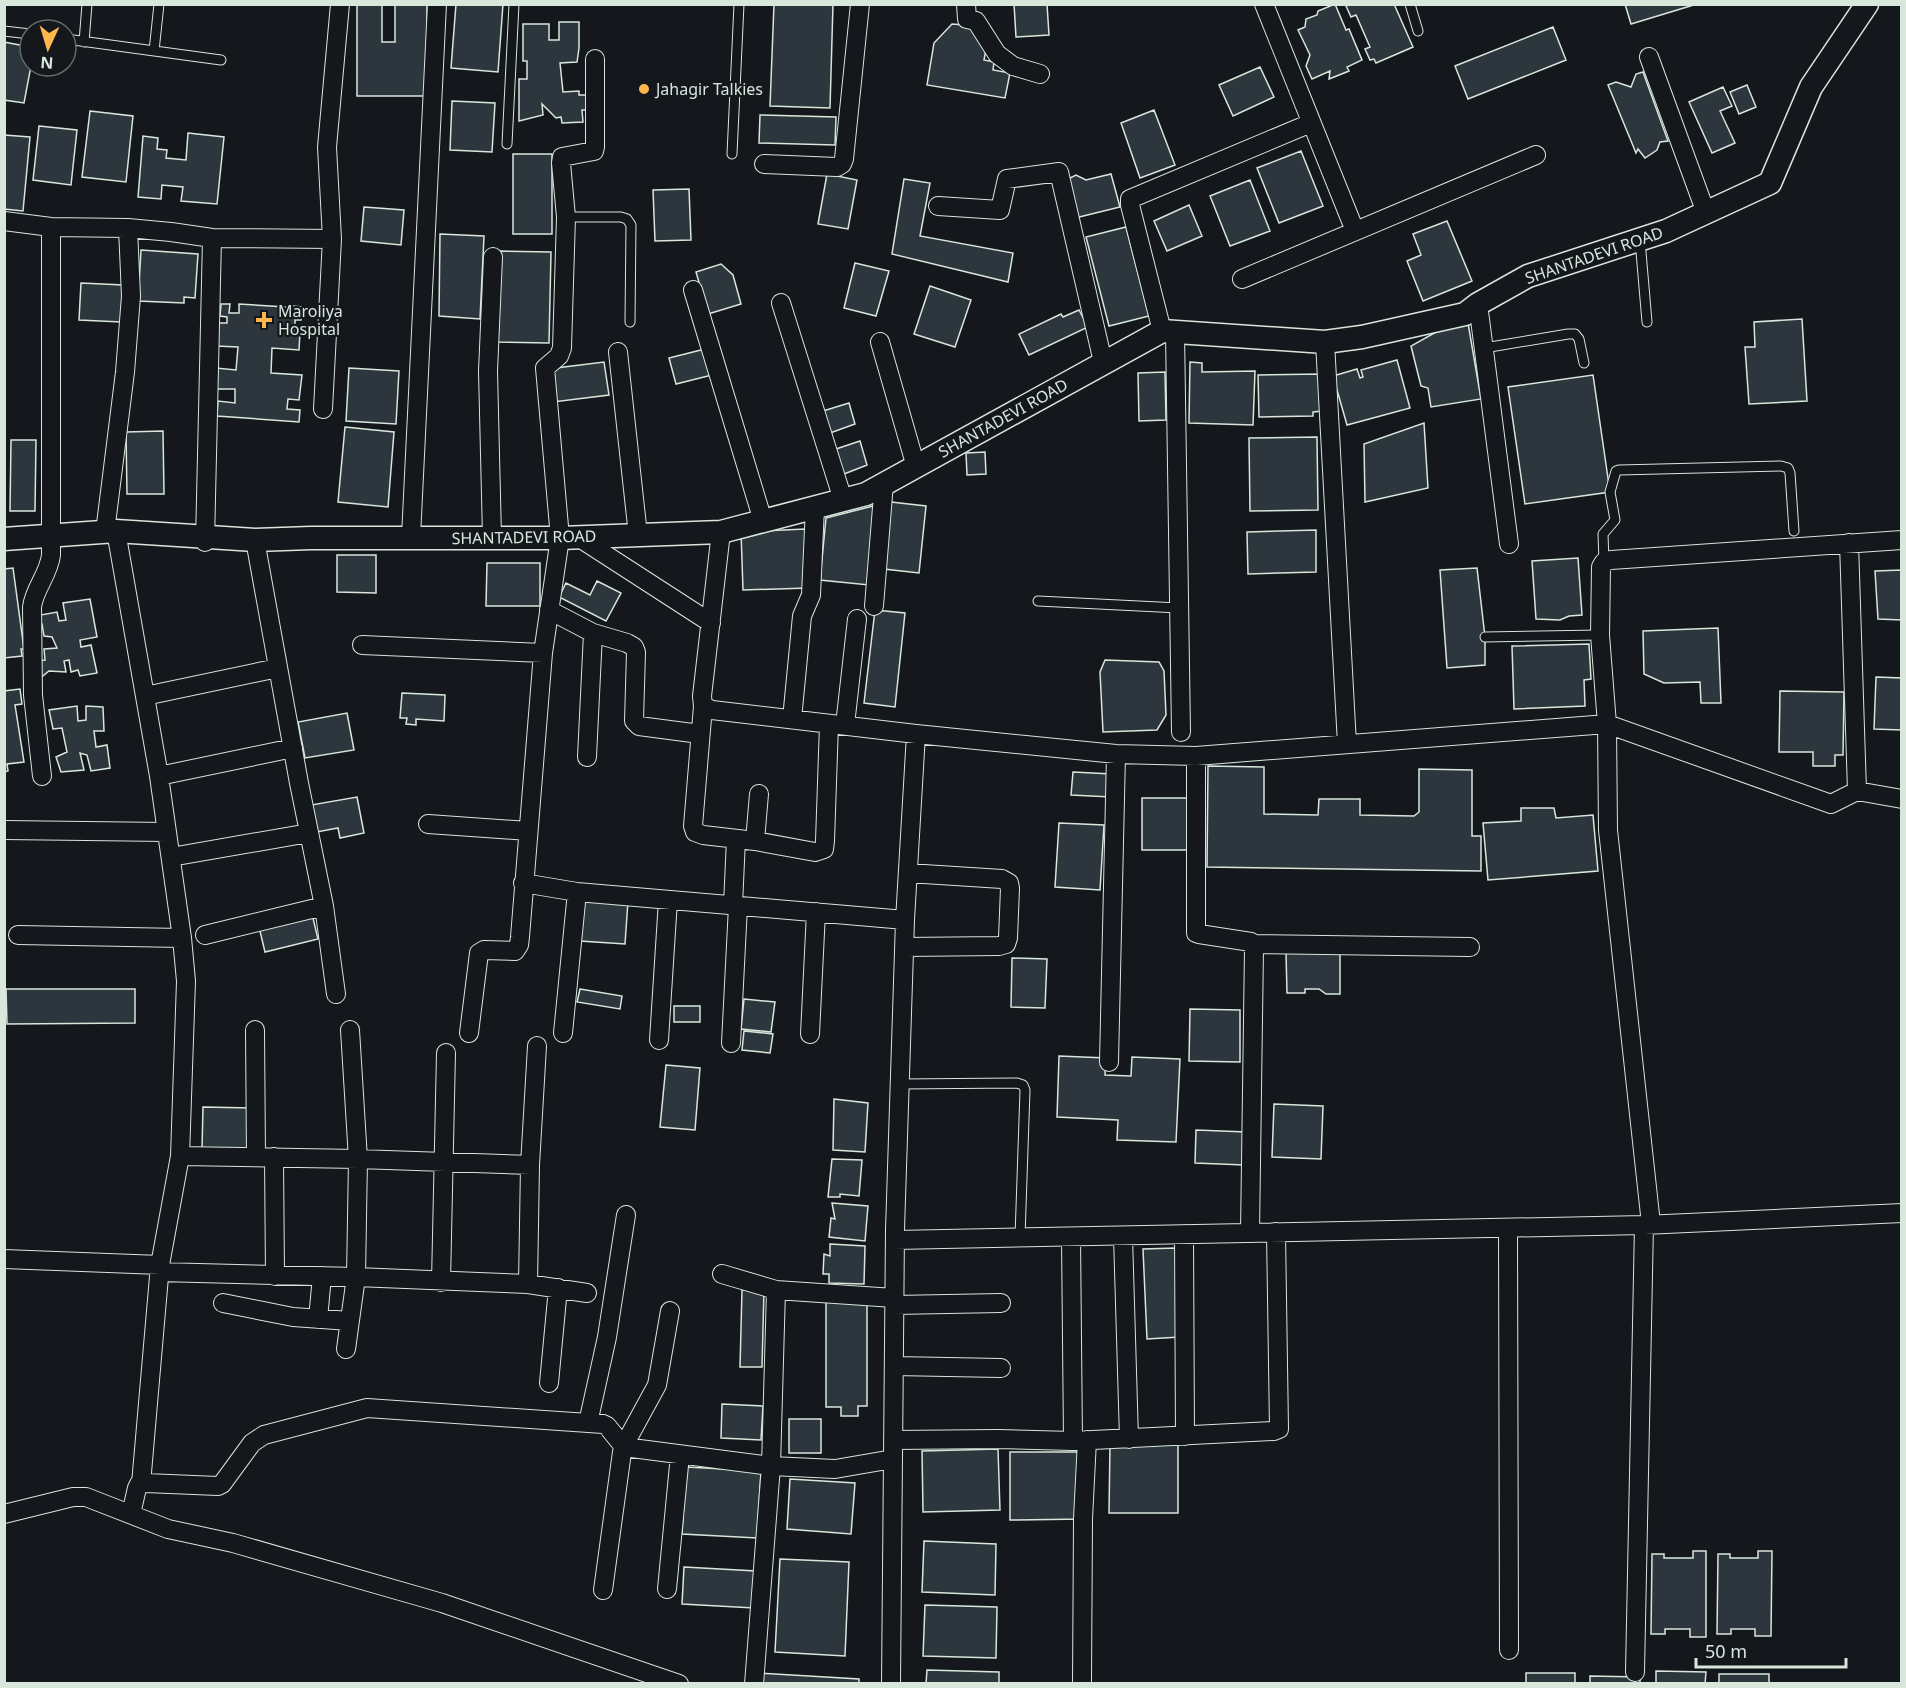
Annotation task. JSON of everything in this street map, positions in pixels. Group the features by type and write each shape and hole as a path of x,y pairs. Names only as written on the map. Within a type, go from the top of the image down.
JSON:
{"street":[{"path":"323,410 332,239 327,147 340,4"},
{"path":"411,537 437,4"},
{"path":"764,164 837,167 842,164 860,4"},
{"path":"966,4 968,19 976,21 997,54 1012,66 1040,74"},
{"path":"1264,4 1355,231"},
{"name":"SHANTADEVI ROAD","path":"4,539 111,532 205,540 255,540 569,537 721,532 866,494 1103,362 1168,332 1325,342 1362,337 1465,314 1478,304 1528,276 1666,231 1770,183 1811,87 1867,4"},
{"path":"1649,57 1706,213"},
{"path":"470,1033 479,953 484,950 515,951 519,945 543,653 549,610 569,537 545,368 559,356 562,348 566,217 561,162 562,157 594,151 596,59"},
{"path":"1181,732 1179,608 1168,332 1130,205 1131,199 1311,123"},
{"path":"1242,279 1536,155"},
{"path":"938,206 1000,210 1007,179 1059,172 1103,362"},
{"path":"4,221 51,227 128,228 212,238 332,239"},
{"path":"42,776 33,695 32,607 50,561 51,227"},
{"path":"128,228 131,296 111,532 159,776 186,981 180,1156 160,1269 141,1484 137,1488 131,1514"},
{"path":"205,540 212,238"},
{"path":"492,537 488,371 493,257"},
{"path":"693,290 763,521"},
{"path":"781,303 843,500"},
{"path":"1478,304 1509,544"},
{"path":"879,342 916,467"},
{"path":"1325,342 1347,744"},
{"path":"618,352 638,535"},
{"path":"874,606 884,483"},
{"path":"792,719 802,616 811,595 816,507"},
{"path":"721,532 700,734 693,826 695,832 815,852 824,849 837,724 857,619"},
{"path":"569,537 711,623"},
{"path":"255,540 324,906 336,994"},
{"path":"1635,1672 1647,1224 1608,830 1607,724 1600,635 1601,567 1604,562 1611,560 1902,540"},
{"path":"1849,543 1857,791"},
{"path":"549,610 593,633 633,647 636,652 634,721 639,726 700,734"},
{"path":"586,757 593,633"},
{"path":"362,645 543,653"},
{"path":"145,696 279,668"},
{"path":"703,706 712,710 916,734 1116,754 1196,756 1607,724 1831,804 1857,791 1902,799"},
{"path":"891,1683 895,1240 905,920 916,734"},
{"path":"159,776 293,748"},
{"path":"1109,1062 1116,754"},
{"path":"1196,756 1196,933 1254,944 1470,947"},
{"path":"755,842 759,794"},
{"path":"428,824 528,831"},
{"path":"4,830 167,832"},
{"path":"171,857 309,833"},
{"path":"731,1043 736,839"},
{"path":"904,947 999,946 1006,944 1008,938 1009,883 1002,879 908,873"},
{"path":"523,883 578,892 905,920"},
{"path":"563,1033 578,892"},
{"path":"659,1040 668,900"},
{"path":"205,936 324,906"},
{"path":"810,1034 816,912"},
{"path":"18,935 182,938"},
{"path":"1250,1233 1254,944"},
{"path":"255,1030 275,1276"},
{"path":"346,1349 356,1276 358,1159 350,1030"},
{"path":"528,1284 530,1165 537,1046"},
{"path":"441,1281 446,1053"},
{"path":"180,1156 530,1165"},
{"path":"895,1240 1508,1228 1902,1213"},
{"path":"588,1423 607,1337 626,1215"},
{"path":"1508,1228 1509,1650"},
{"path":"893,1440 1080,1441 1279,1429 1276,1233"},
{"path":"1184,1234 1185,1436"},
{"path":"1123,1236 1129,1439"},
{"path":"1071,1237 1083,1520 1082,1683"},
{"path":"4,1259 275,1276 356,1276 528,1284 587,1293"},
{"path":"722,1274 776,1290 894,1302 1000,1303"},
{"path":"318,1319 322,1276"},
{"path":"549,1383 558,1288"},
{"path":"754,1683 771,1466 776,1290"},
{"path":"223,1303 293,1317 350,1321"},
{"path":"603,1590 624,1448 657,1385 670,1311"},
{"path":"894,1366 1001,1368"},
{"path":"141,1484 218,1486 222,1484 252,1443 264,1435 360,1409 603,1424 624,1448 771,1466 835,1469 893,1459"},
{"path":"667,1589 680,1455"},
{"path":"4,1514 80,1496 168,1529 239,1545 442,1603 678,1683"}],"lane":[{"path":"84,42 87,4"},
{"path":"154,51 159,4"},
{"path":"507,144 514,4"},
{"path":"732,154 739,4"},
{"path":"1410,4 1418,31"},
{"path":"78,41 221,60"},
{"path":"566,217 621,217 627,219 631,225 630,322"},
{"path":"1640,240 1647,322"},
{"path":"1484,348 1575,334 1579,339 1584,363"},
{"path":"1604,562 1603,534 1615,516 1610,492 1616,471 1619,470 1780,466 1788,468 1794,531"},
{"path":"1038,601 1179,608"},
{"path":"1485,637 1600,635"},
{"path":"900,1084 1023,1085 1020,1237"}],"building":[{"path":"357,4 382,4 382,42 395,42 395,4 427,4 427,96 357,96"},
{"path":"456,4 503,4 498,72 451,68"},
{"path":"774,4 833,4 830,108 770,106"},
{"path":"1014,4 1047,4 1049,35 1016,37"},
{"path":"1335,4 1362,60 1347,67 1349,71 1329,79 1330,71 1312,79 1306,66 1310,55 1298,30 1305,27 1306,19"},
{"path":"1394,4 1413,47 1376,63 1374,59 1370,60 1365,49 1370,47 1356,15 1351,17 1346,6"},
{"path":"1625,4 1697,4 1631,24"},
{"path":"559,22 579,22 577,62 560,63 563,92 579,91 579,95 587,95 588,110 582,110 583,122 562,123 561,117 556,118 542,104 543,115 519,121 519,79 527,79 527,61 523,61 523,24 549,24 549,40 559,40"},
{"path":"952,24 976,26 987,44 984,60 994,62 993,70 1010,73 1005,98 927,85 934,43"},
{"path":"1553,27 1566,60 1468,99 1455,66"},
{"path":"4,42 18,45 18,78 29,78 24,103 4,100"},
{"path":"1260,67 1274,97 1233,116 1219,85"},
{"path":"1643,72 1668,141 1660,142 1657,150 1645,158 1638,149 1636,153 1608,85 1616,82 1631,87 1636,74"},
{"path":"1747,85 1756,107 1739,114 1730,92"},
{"path":"1723,87 1732,106 1720,111 1735,143 1712,153 1689,102"},
{"path":"452,101 495,103 492,152 450,150"},
{"path":"1154,110 1175,165 1140,178 1121,123"},
{"path":"90,111 133,116 126,182 82,177"},
{"path":"760,115 836,117 835,145 759,143"},
{"path":"39,126 77,130 71,185 33,180"},
{"path":"188,133 224,137 217,204 181,201 183,187 162,185 161,199 138,197 143,136 158,138 157,149 167,150 166,158 186,160"},
{"path":"4,135 30,137 23,211 4,209"},
{"path":"1301,151 1323,206 1279,223 1257,168"},
{"path":"513,154 552,154 552,234 513,234"},
{"path":"827,174 857,180 848,229 818,224"},
{"path":"1111,174 1120,207 1075,218 1066,180 1076,175 1086,180"},
{"path":"904,179 930,183 920,236 1013,253 1008,282 892,254"},
{"path":"1250,180 1270,231 1230,246 1210,196"},
{"path":"689,189 691,240 655,241 653,190"},
{"path":"1189,205 1202,236 1167,251 1154,221"},
{"path":"364,207 404,210 401,245 361,241"},
{"path":"1447,221 1472,281 1423,301 1407,261 1421,255 1413,234"},
{"path":"1126,227 1149,316 1109,326 1086,237"},
{"path":"440,234 484,236 480,319 439,316"},
{"path":"141,250 198,254 195,298 184,297 184,303 138,301"},
{"path":"497,251 551,252 549,343 495,342"},
{"path":"855,263 889,271 876,316 844,308"},
{"path":"721,264 733,275 741,304 708,314 696,272"},
{"path":"81,283 123,285 121,322 79,320"},
{"path":"930,286 971,300 955,347 914,334"},
{"path":"221,304 230,304 229,313 239,313 239,304 286,307 284,316 292,316 293,306 303,307 301,320 295,320 295,332 300,332 299,350 272,348 271,373 302,375 299,400 288,399 287,409 300,410 299,422 217,416 218,401 235,403 235,389 215,389 216,368 236,370 238,347 216,346 218,323 227,323 227,317 220,316"},
{"path":"1079,310 1088,327 1029,355 1019,334 1061,314 1063,317"},
{"path":"1802,319 1807,401 1749,404 1745,347 1755,347 1754,322"},
{"path":"1468,323 1481,399 1431,407 1428,388 1421,386 1411,346 1445,327"},
{"path":"705,349 712,375 676,384 669,358"},
{"path":"1397,360 1410,408 1347,425 1333,376 1357,369 1360,378 1363,377 1361,370"},
{"path":"604,362 609,395 553,402 548,369"},
{"path":"1190,362 1202,363 1202,372 1255,371 1253,425 1189,423"},
{"path":"349,368 399,371 396,424 346,421"},
{"path":"1165,372 1166,420 1139,421 1138,373"},
{"path":"1322,374 1323,411 1313,412 1313,416 1259,417 1258,375"},
{"path":"1593,375 1610,492 1525,504 1508,387"},
{"path":"849,403 855,424 830,433 823,411"},
{"path":"1424,423 1428,488 1365,502 1364,444"},
{"path":"345,427 394,432 388,507 338,502"},
{"path":"163,431 164,494 127,494 126,432"},
{"path":"1317,437 1318,510 1250,511 1249,438"},
{"path":"11,440 36,440 35,511 10,511"},
{"path":"860,441 867,465 844,474 833,450"},
{"path":"985,452 986,474 967,475 966,453"},
{"path":"891,502 926,506 919,573 884,569"},
{"path":"877,505 869,585 820,580 826,518"},
{"path":"805,529 808,588 743,590 741,532"},
{"path":"1316,530 1316,572 1248,574 1247,532"},
{"path":"337,555 376,555 376,593 337,592"},
{"path":"1578,558 1582,615 1569,616 1560,620 1536,619 1532,561"},
{"path":"487,563 540,563 540,606 486,606"},
{"path":"13,568 24,649 21,649 22,656 4,658 4,569"},
{"path":"1477,568 1485,637 1485,665 1447,668 1440,570"},
{"path":"1902,570 1902,620 1878,619 1875,571"},
{"path":"597,581 621,593 606,621 559,597 566,583 590,595"},
{"path":"90,599 97,637 80,640 81,647 91,645 97,673 80,676 78,670 71,672 69,660 64,661 66,672 49,671 39,679 37,661 45,660 44,649 57,648 52,637 44,636 42,624 36,625 35,616 57,612 59,621 66,620 63,603"},
{"path":"875,610 905,613 895,707 864,703"},
{"path":"1718,628 1721,703 1701,703 1700,682 1664,683 1644,674 1643,631"},
{"path":"1589,644 1591,679 1584,680 1585,706 1514,709 1512,646"},
{"path":"1105,660 1159,662 1164,671 1166,715 1157,730 1103,732 1100,672"},
{"path":"1876,677 1902,678 1902,730 1874,729"},
{"path":"20,689 22,704 15,705 24,762 7,764 8,771 4,772 4,691"},
{"path":"1780,691 1844,692 1843,755 1835,755 1835,766 1813,766 1813,752 1779,752"},
{"path":"402,693 445,695 444,721 416,719 416,725 406,724 407,718 400,718"},
{"path":"77,706 78,721 86,720 86,706 103,707 104,731 94,731 96,747 107,745 110,768 91,771 87,755 80,753 84,770 61,772 56,757 67,752 62,728 53,729 49,710"},
{"path":"347,713 354,750 305,758 298,722"},
{"path":"1208,766 1264,767 1264,814 1318,815 1319,799 1360,799 1360,815 1414,816 1419,812 1419,769 1472,770 1472,836 1481,836 1481,871 1207,867"},
{"path":"1073,772 1112,774 1111,797 1071,795"},
{"path":"357,797 364,833 340,838 338,828 317,832 311,805"},
{"path":"1142,798 1188,798 1188,850 1142,850"},
{"path":"1521,808 1554,808 1556,818 1593,815 1598,871 1488,880 1483,823 1521,821"},
{"path":"1059,823 1104,825 1100,890 1055,887"},
{"path":"583,898 628,901 625,944 580,941"},
{"path":"312,914 318,939 265,952 259,927"},
{"path":"1340,952 1340,994 1326,994 1319,989 1305,989 1305,993 1287,993 1286,953"},
{"path":"1012,958 1047,959 1045,1008 1011,1007"},
{"path":"6,989 135,989 135,1023 7,1024"},
{"path":"580,989 622,996 620,1009 577,1002"},
{"path":"744,999 775,1002 771,1032 741,1029"},
{"path":"674,1006 700,1006 700,1022 674,1022"},
{"path":"1190,1009 1240,1010 1240,1062 1189,1061"},
{"path":"744,1031 773,1034 770,1053 742,1050"},
{"path":"1059,1056 1106,1058 1105,1075 1131,1076 1132,1057 1180,1059 1176,1142 1117,1140 1118,1120 1057,1117"},
{"path":"666,1065 700,1068 695,1130 660,1127"},
{"path":"834,1099 868,1103 865,1152 833,1150"},
{"path":"1274,1104 1323,1106 1321,1159 1272,1157"},
{"path":"203,1107 252,1108 251,1150 202,1149"},
{"path":"1196,1130 1246,1132 1244,1165 1195,1163"},
{"path":"832,1159 862,1160 859,1196 840,1194 840,1197 828,1197"},
{"path":"832,1203 868,1206 865,1241 829,1237 831,1218 835,1219"},
{"path":"830,1244 865,1246 864,1284 829,1283 829,1274 823,1274 824,1254 830,1256"},
{"path":"1176,1248 1180,1337 1147,1339 1143,1249"},
{"path":"742,1290 764,1290 762,1367 740,1367"},
{"path":"826,1302 867,1302 867,1406 858,1406 858,1416 841,1416 841,1407 826,1407"},
{"path":"722,1404 763,1406 761,1440 721,1438"},
{"path":"789,1419 821,1419 821,1453 789,1453"},
{"path":"1110,1445 1178,1445 1178,1513 1109,1513"},
{"path":"998,1449 1000,1510 923,1512 922,1451"},
{"path":"1010,1452 1083,1452 1083,1519 1010,1520"},
{"path":"686,1467 761,1471 757,1538 682,1534"},
{"path":"790,1479 855,1483 851,1534 787,1529"},
{"path":"924,1541 996,1544 995,1595 922,1592"},
{"path":"1693,1551 1706,1551 1706,1637 1690,1637 1690,1629 1665,1629 1665,1634 1651,1634 1652,1554 1664,1554 1664,1558 1693,1558"},
{"path":"1758,1551 1772,1551 1771,1636 1755,1636 1755,1629 1731,1629 1731,1634 1717,1634 1718,1554 1730,1554 1730,1558 1758,1558"},
{"path":"780,1559 849,1562 845,1656 775,1652"},
{"path":"684,1567 756,1571 754,1608 682,1604"},
{"path":"925,1605 997,1607 996,1658 923,1656"},
{"path":"927,1670 999,1672 999,1684 926,1684"},
{"path":"1656,1671 1706,1672 1705,1684 1656,1684"},
{"path":"759,1673 859,1679 859,1684 759,1684"},
{"path":"1526,1673 1575,1673 1575,1684 1526,1684"},
{"path":"1719,1674 1769,1674 1769,1684 1719,1684"},
{"path":"1590,1676 1640,1677 1640,1684 1590,1684"}],"place":[{"name":"Jahagir Talkies","path":"644,89"},
{"name":"Maroliya Hospital","path":"264,320"}]}
